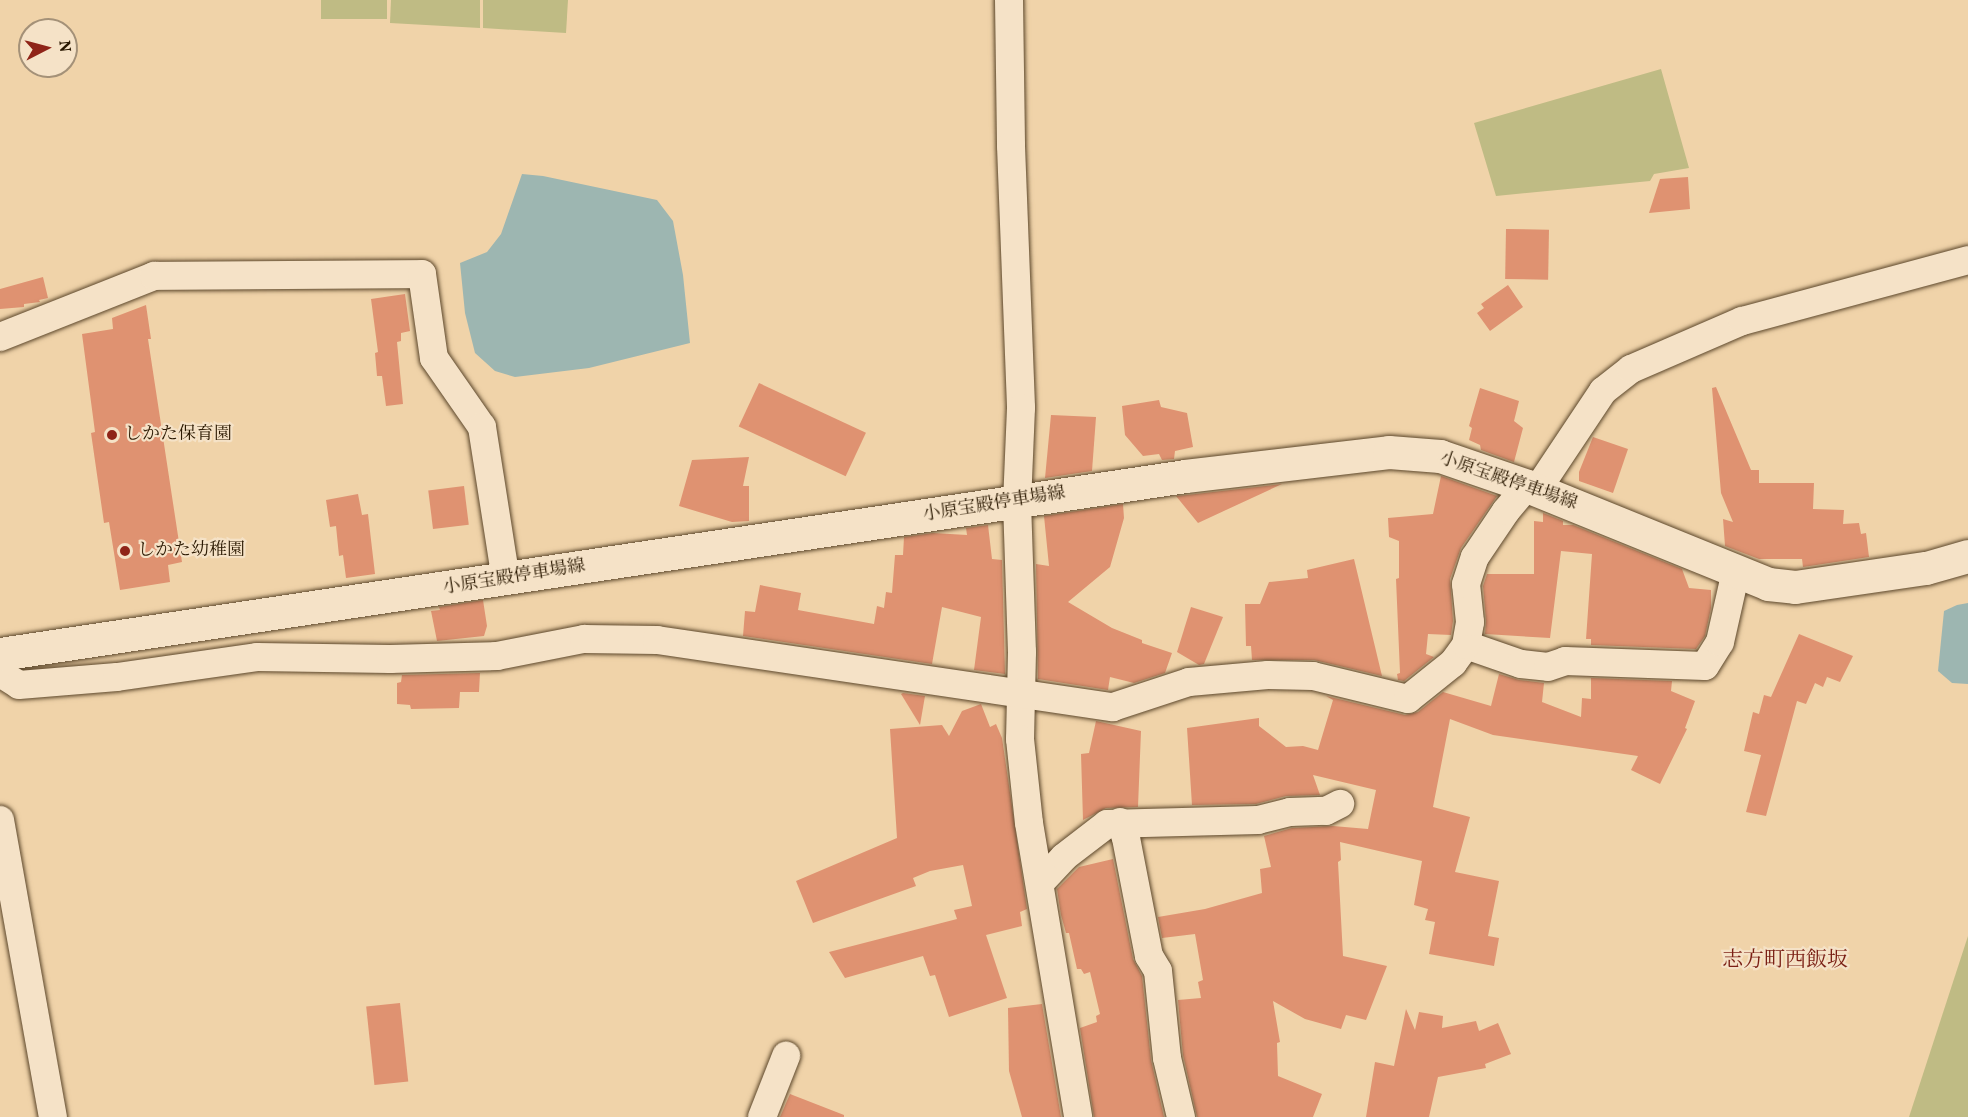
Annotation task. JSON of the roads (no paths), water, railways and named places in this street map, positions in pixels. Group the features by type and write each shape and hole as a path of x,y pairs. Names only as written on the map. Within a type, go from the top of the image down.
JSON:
{"main road":[{"name":"小原宝殿停車場線","path":"0,654 506,580 1185,476 1389,452 1440,456 1532,488 1767,584 1795,587 1926,568 1968,556"}],"street":[{"path":"1009,0 1011,146 1022,408 1017,502 1022,692 1020,739 1029,823 1078,1117"},
{"path":"0,673 19,685 117,677 257,657 390,659 497,656 584,639 657,640 1113,707 1188,682 1268,675 1313,676 1408,699 1440,675 1466,645 1470,621 1466,584 1475,557 1506,511 1532,488 1603,391 1631,369 1742,321 1968,260"},
{"path":"0,337 154,276 422,274 434,358 483,428 506,580"},
{"path":"1466,645 1521,664 1548,667 1565,661 1706,666 1720,642 1736,571"},
{"path":"1040,883 1064,857 1102,827 1120,822 1184,823 1258,820 1290,812 1326,811 1340,804"},
{"path":"0,820 53,1117"},
{"path":"1120,822 1126,838 1149,956 1158,971 1167,1058 1181,1117"},
{"path":"762,1117 786,1056"}],"water":[{"path":"522,174 543,176 657,200 673,221 683,275 690,343 589,368 515,377 495,371 475,353 465,313 460,263 487,252 501,234"},
{"path":"1968,603 1968,684 1952,683 1938,671 1944,611"}],"place":[{"name":"しかた保育園","path":"112,435"},
{"name":"しかた幼稚園","path":"125,551"}],"district":[{"name":"志方町西飯坂","path":"1785,961"}]}
